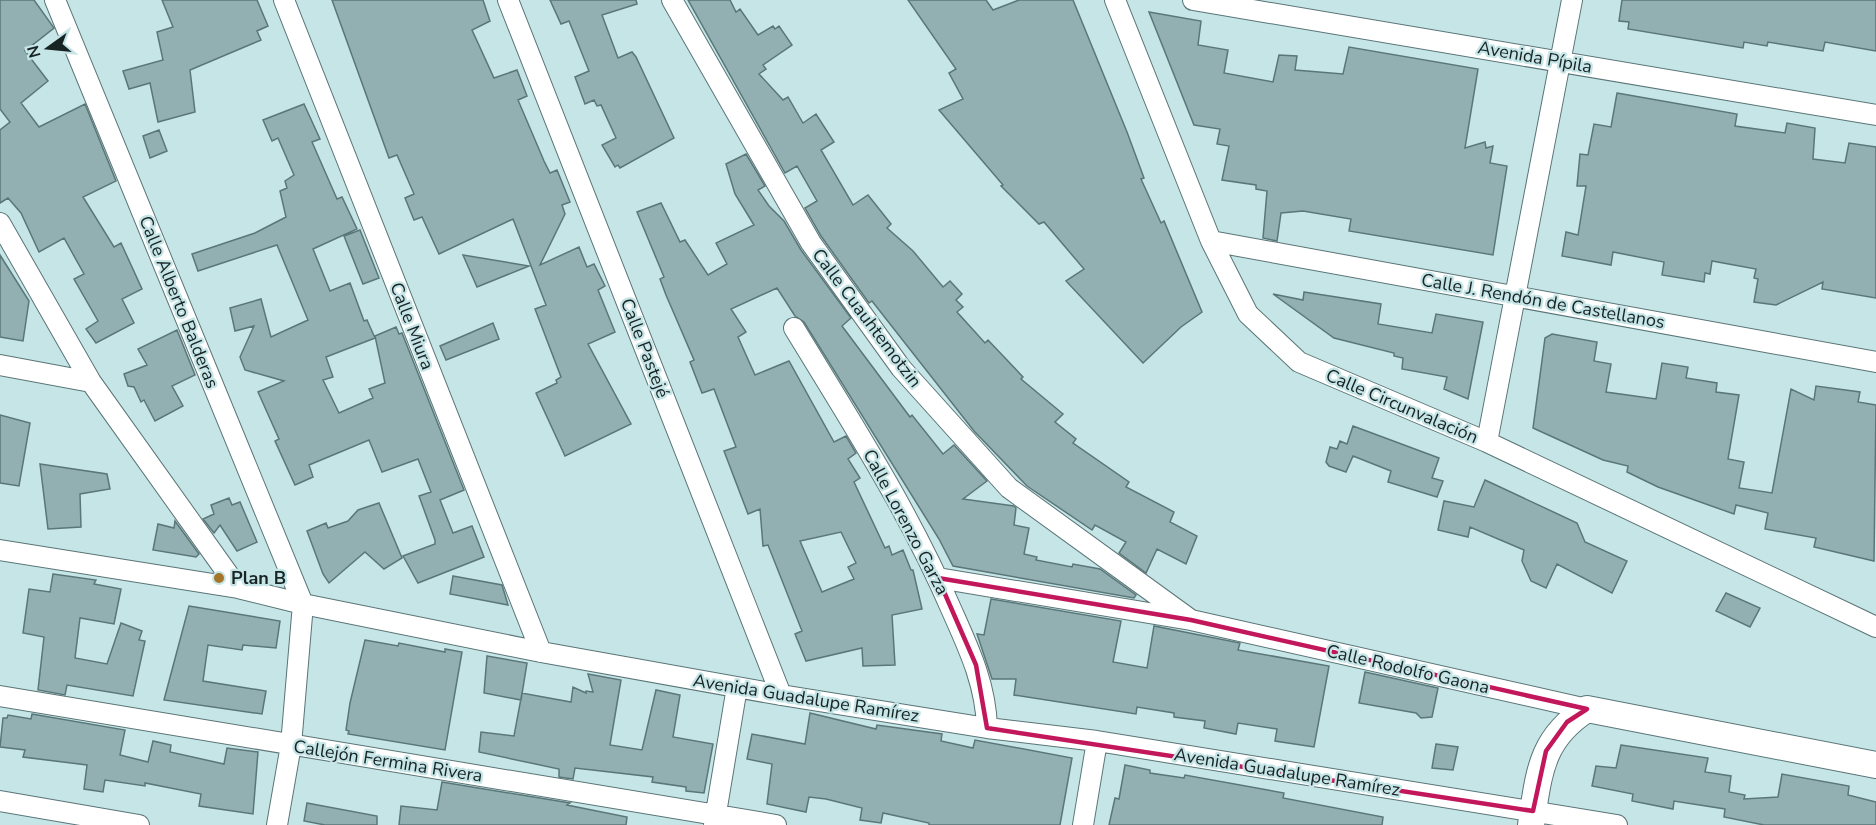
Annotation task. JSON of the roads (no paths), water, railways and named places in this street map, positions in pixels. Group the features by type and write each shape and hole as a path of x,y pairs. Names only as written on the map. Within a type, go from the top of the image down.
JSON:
{"street":[{"name":"Calle Alberto Balderas","path":"56,0 303,604"},
{"name":"Calle Miura","path":"284,0 541,652"},
{"name":"Calle Pastejé","path":"508,0 781,695"},
{"name":"Calle Cuauhtemotzin","path":"672,0 811,243 901,368 1009,488 1191,620"},
{"name":"Calle Circunvalación","path":"1115,0 1211,241 1248,314 1299,362 1487,442 1876,627"},
{"name":"Avenida Pípila","path":"1193,0 1876,115"},
{"path":"1487,442 1572,0"},
{"path":"0,222 91,381 238,588"},
{"name":"Calle J. Rendón de Castellanos","path":"1211,241 1876,362"},
{"name":"Calle Lorenzo Garza","path":"794,328 895,495 938,579 976,665 986,703 987,728"},
{"path":"0,365 91,381"},
{"name":"Avenida Guadalupe Ramírez","path":"0,550 238,588 303,604 541,652 781,695 987,728 1097,741 1532,818 1617,825"},
{"name":"Calle Rodolfo Gaona","path":"938,579 1191,620 1587,710 1876,765"},
{"path":"277,825 291,745 303,604"},
{"path":"715,820 737,687"},
{"name":"Callejón Fermina Rivera","path":"0,696 715,820 776,825"},
{"path":"1532,818 1546,751 1567,722 1587,710"},
{"path":"1083,825 1097,741"},
{"path":"0,801 139,825"}],"place":[{"name":"Plan B","path":"219,578"}]}
